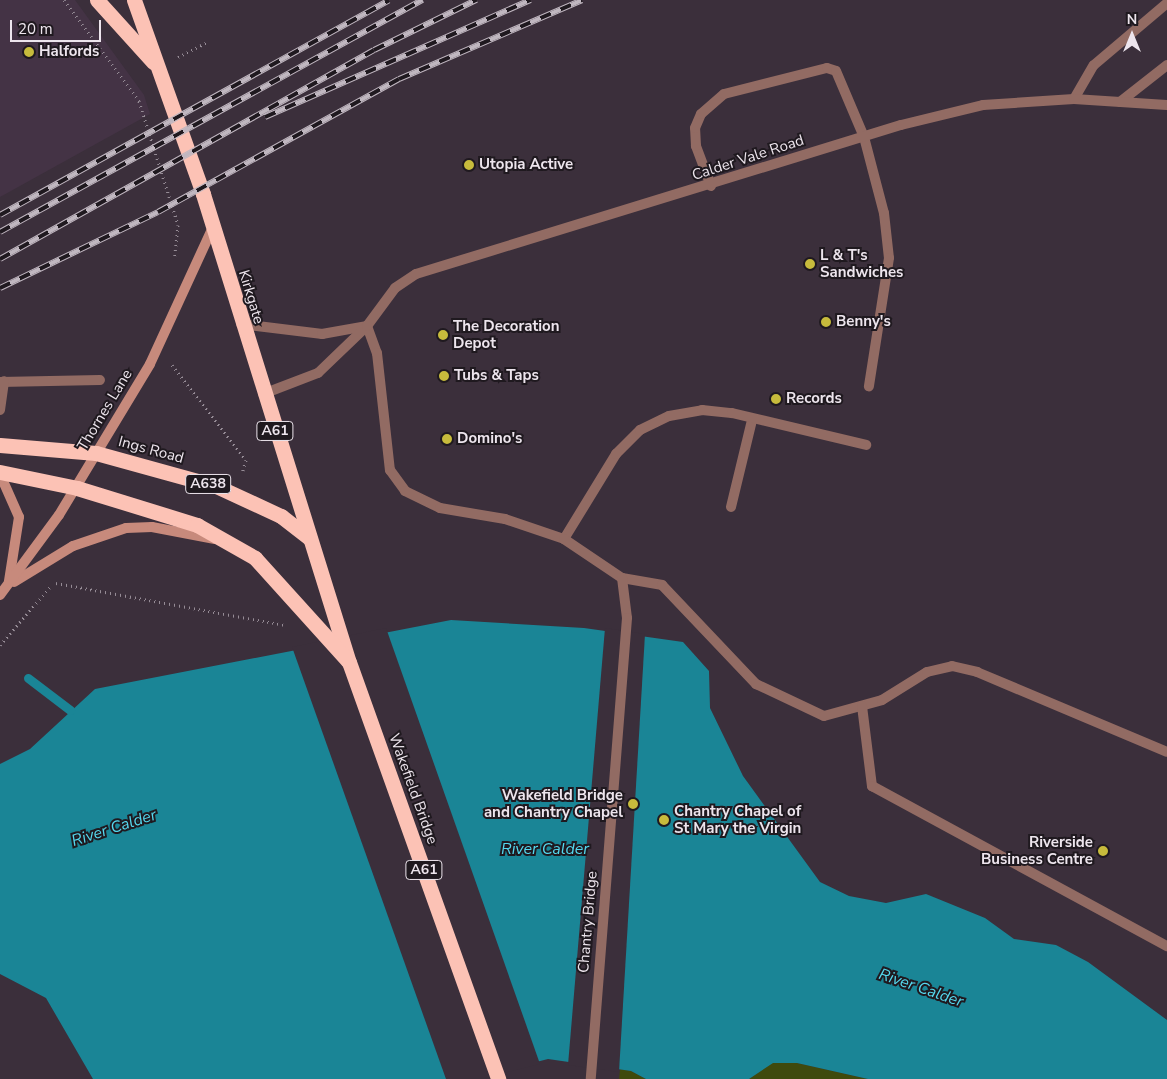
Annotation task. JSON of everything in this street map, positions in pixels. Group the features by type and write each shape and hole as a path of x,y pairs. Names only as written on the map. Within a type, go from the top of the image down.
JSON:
{"highway":[{"name":"Kirkgate","path":"97,0 158,67"},
{"name":"Kirkgate","path":"134,0 213,227 241,324 309,538"},
{"name":"Ings Road","path":"0,445 96,453 236,495 281,516 309,538"},
{"path":"0,473 77,488 197,526 255,558 350,662"},
{"name":"Wakefield Bridge","path":"309,538 342,628 350,662 498,1079"}],"street":[{"path":"1074,99 1094,65 1167,3"},
{"path":"1120,102 1167,65"},
{"path":"711,186 696,146 695,128 701,114 724,94 827,68 836,71 864,137 884,213 889,258 870,386"},
{"name":"Calder Vale Road","path":"263,394 318,373 367,326 395,288 416,274 711,186 864,137 983,105 1074,99 1167,105"},
{"name":"Thornes Lane","path":"0,595 77,488 158,348 213,227"},
{"path":"241,324 322,334 367,326 377,353 390,470 405,491 440,508 505,519 564,539 622,578 662,585 756,684 824,716 882,700 927,672 952,666 977,672 1167,752"},
{"path":"0,410 2,382 100,380"},
{"path":"564,539 616,454 640,430 668,416 702,410 866,445"},
{"path":"732,507 752,420"},
{"path":"0,473 19,517 8,585"},
{"path":"8,585 73,546 126,528 152,528 224,541"},
{"name":"Chantry Bridge","path":"591,1079 627,618 622,578"},
{"path":"862,706 872,786 1167,946"}],"path":[{"path":"64,0 139,101 178,225 175,259"},
{"path":"158,67 208,42"},
{"path":"158,348 246,460 236,495"},
{"path":"0,644 63,577"},
{"path":"56,583 323,632"}],"shaded area":[{"path":"0,0 75,0 144,95 150,114 0,197"}],"green space":[{"path":"772,1063 797,1063 868,1079 749,1079"},
{"path":"620,1069 631,1071 646,1079 619,1079"}],"water":[{"name":"River Calder","path":"451,620 584,628 683,642 709,671 710,708 743,776 820,882 849,896 886,903 926,894 985,918 1014,939 1056,945 1088,962 1167,1020 1167,1079 868,1079 797,1063 773,1063 749,1079 646,1079 631,1071 548,1059 470,1079 93,1079 46,998 0,974 0,764 30,749 95,689"}],"pier":[{"path":"386,628 540,1064 480,1079 446,1079 292,647"},
{"path":"605,628 645,634 619,1072 568,1065"}],"waterway":[{"path":"28,678 70,710"}],"railway":[{"path":"0,215 389,0"},
{"path":"0,232 422,0"},
{"path":"0,259 374,50 476,0"},
{"path":"265,117 530,0"},
{"path":"0,288 158,212 399,79 582,0"}],"place":[{"name":"Halfords","path":"29,52"},
{"name":"Utopia Active","path":"469,165"},
{"name":"L & T's Sandwiches","path":"810,264"},
{"name":"Benny's","path":"826,322"},
{"name":"The Decoration Depot","path":"443,335"},
{"name":"Tubs & Taps","path":"444,376"},
{"name":"Records","path":"776,399"},
{"name":"Domino's","path":"447,439"},
{"name":"Wakefield Bridge and Chantry Chapel","path":"633,804"},
{"name":"Chantry Chapel of St Mary the Virgin","path":"664,820"},
{"name":"Riverside Business Centre","path":"1103,851"}]}
